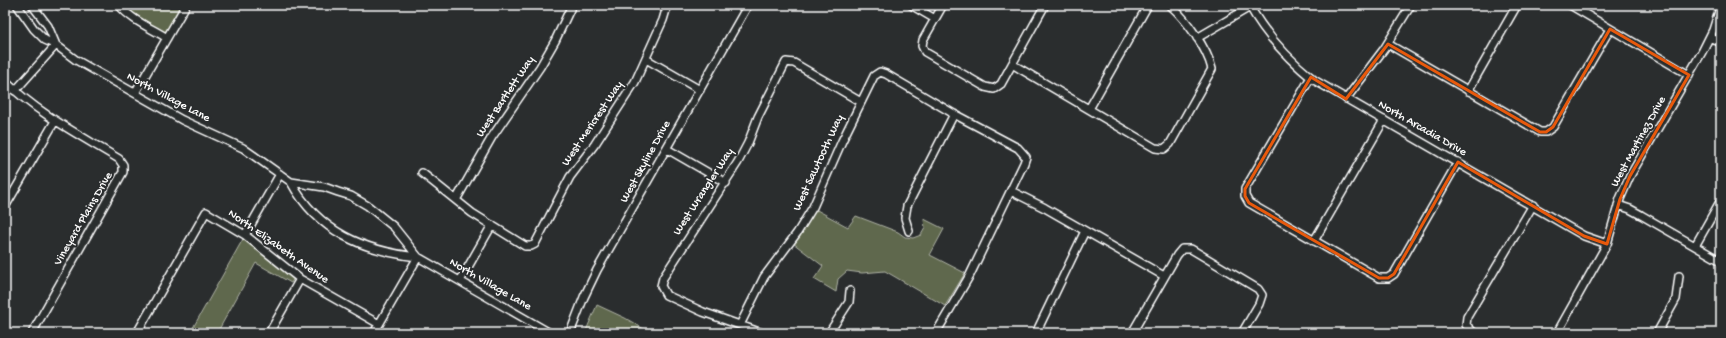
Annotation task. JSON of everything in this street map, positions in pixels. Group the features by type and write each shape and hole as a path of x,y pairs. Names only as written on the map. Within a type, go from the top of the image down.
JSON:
{"street":[{"name":"North Village Lane","path":"18,5 34,29 45,40 56,45 76,60 182,120 243,148 263,160 291,182 317,186 351,196 368,206 394,227 418,257"},
{"path":"15,91 56,45 48,26 32,5"},
{"path":"119,5 132,17 167,38"},
{"path":"135,93 186,5"},
{"name":"West Bartlett Way","path":"456,200 492,137 540,67 555,41 572,5"},
{"name":"West Skyline Drive","path":"570,333 584,297 597,270 748,5"},
{"path":"911,5 935,19"},
{"path":"943,5 923,40 922,46 925,52 985,87 994,89 1001,84 1045,5"},
{"path":"1089,109 1148,5"},
{"path":"1012,64 1155,148 1164,149 1170,144 1212,70 1210,62 1196,38 1180,14 1170,5"},
{"path":"1346,99 1388,44 1411,5"},
{"path":"1468,91 1517,5"},
{"path":"1570,5 1689,75"},
{"name":"West Martinez Drive","path":"1557,333 1607,244 1618,205 1630,176 1710,37 1720,5"},
{"path":"1196,38 1249,6"},
{"name":"North Arcadia Drive","path":"1249,6 1270,37 1294,64 1311,77 1346,99 1533,205 1584,236 1607,244"},
{"name":"West Mericrest Way","path":"492,225 525,246 532,246 535,244 570,177 615,115 646,59 664,8"},
{"path":"1388,44 1540,132 1546,132 1553,127 1610,29"},
{"path":"1710,37 1721,44"},
{"path":"646,59 700,90"},
{"name":"West Wrangler Way","path":"740,325 703,312 666,295 661,286 663,278 696,226 726,183 748,143 758,117 786,62 794,63 861,102"},
{"name":"West Sawtooth Way","path":"740,325 743,316 764,278 797,233 813,207 842,141 874,76 880,72 886,74 954,114"},
{"path":"1311,77 1245,189 1245,196 1249,203 1314,241 1379,278 1388,278 1394,274 1458,162"},
{"name":"Vineyard Plains Drive","path":"5,81 15,91 55,120 119,159 123,165 123,172 32,333"},
{"path":"909,231 905,218 907,206 954,114 1018,148 1026,157 970,275 936,333"},
{"path":"5,207 55,120"},
{"path":"1314,241 1384,120"},
{"path":"667,149 726,183"},
{"path":"422,173 472,213 492,225 460,281"},
{"path":"244,235 280,174"},
{"name":"North Village Lane","path":"291,182 296,192 308,207 325,223 345,236 381,251 418,257 550,333"},
{"path":"1011,191 1045,208 1164,276"},
{"path":"1695,246 1721,200"},
{"path":"1474,333 1466,325 1467,317 1533,205"},
{"path":"1618,205 1630,208 1721,261"},
{"name":"North Elizabeth Avenue","path":"137,333 206,212 244,235 300,279 379,324"},
{"path":"1036,333 1085,231"},
{"path":"1132,333 1176,255 1182,249 1191,249 1258,289 1262,295 1259,304 1242,333"},
{"path":"374,333 418,257"},
{"path":"1657,333 1676,299 1679,276"},
{"path":"269,333 300,279"},
{"path":"829,333 849,302 850,291"},
{"path":"740,325 762,333"}],"highlighted area":[{"path":"1610,29 1689,75 1630,176 1620,199 1607,244 1584,236 1458,162 1394,274 1388,278 1379,278 1314,241 1249,203 1245,196 1245,189 1311,77 1346,99 1388,44 1540,132 1546,132 1553,127"}],"green space":[{"path":"125,5 182,5 165,34 126,8"},
{"path":"815,209 848,227 856,216 898,232 905,237 913,238 921,235 925,228 924,219 944,229 930,255 965,273 945,306 885,271 862,273 847,271 838,279 836,292 814,279 823,266 793,243"},
{"path":"243,239 294,278 291,283 256,263 217,333 190,333"},
{"path":"597,305 625,318 651,333 585,333"}]}
